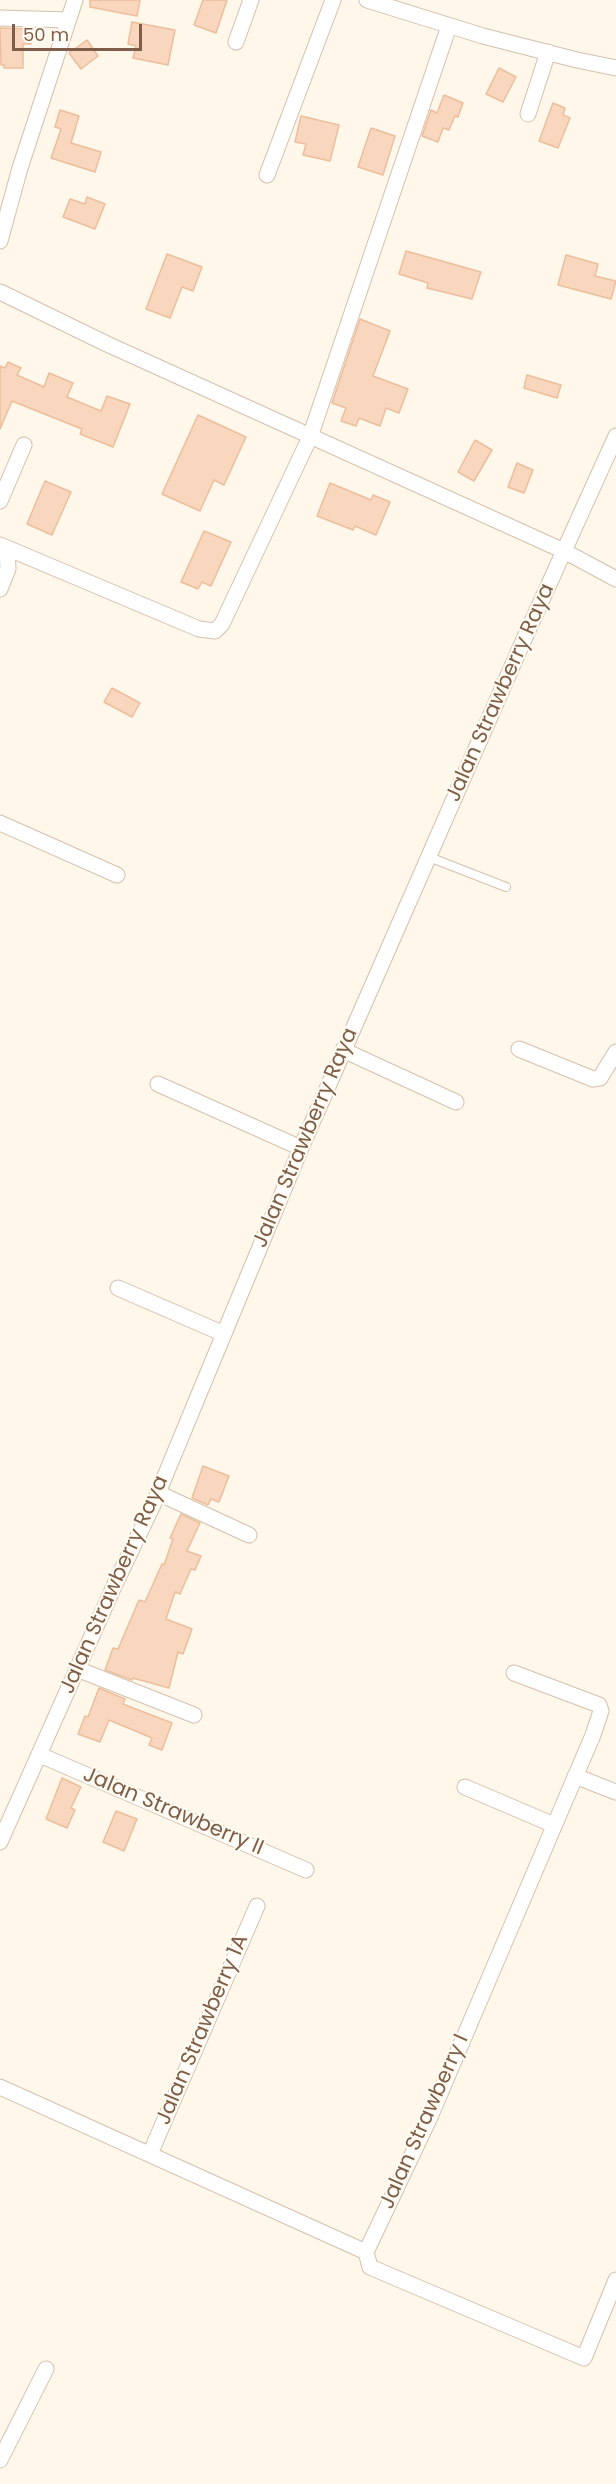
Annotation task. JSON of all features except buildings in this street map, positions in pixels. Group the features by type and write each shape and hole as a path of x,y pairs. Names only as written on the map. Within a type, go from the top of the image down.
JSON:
{"street":[{"path":"0,240 20,168 75,0"},
{"path":"236,42 251,0"},
{"path":"267,175 333,0"},
{"path":"367,0 403,6 449,26 616,68"},
{"path":"0,18 68,20"},
{"path":"4,546 199,629 215,631 229,610 310,437 449,26"},
{"path":"528,114 548,52"},
{"path":"0,292 310,437 564,551 616,579"},
{"name":"Jalan Strawberry Raya","path":"0,1842 158,1493 343,1050 616,436"},
{"path":"0,501 24,445"},
{"path":"0,589 8,569 4,546"},
{"path":"0,823 117,875"},
{"path":"519,1049 592,1079 600,1078 616,1052"},
{"path":"343,1050 456,1102"},
{"path":"158,1084 301,1148"},
{"path":"118,1288 224,1334"},
{"path":"158,1493 249,1535"},
{"path":"77,1669 194,1714"},
{"name":"Jalan Strawberry I","path":"366,2252 430,2117 598,1724 601,1711 599,1705 514,1673"},
{"name":"Jalan Strawberry II","path":"40,1755 306,1870"},
{"path":"575,1776 616,1792"},
{"path":"465,1787 554,1825"},
{"name":"Jalan Strawberry 1A","path":"150,2154 257,1906"},
{"path":"0,2087 366,2252 369,2266 584,2358 616,2280"},
{"path":"0,2460 4,2442 46,2368"}],"lane":[{"path":"429,856 506,887"}]}
